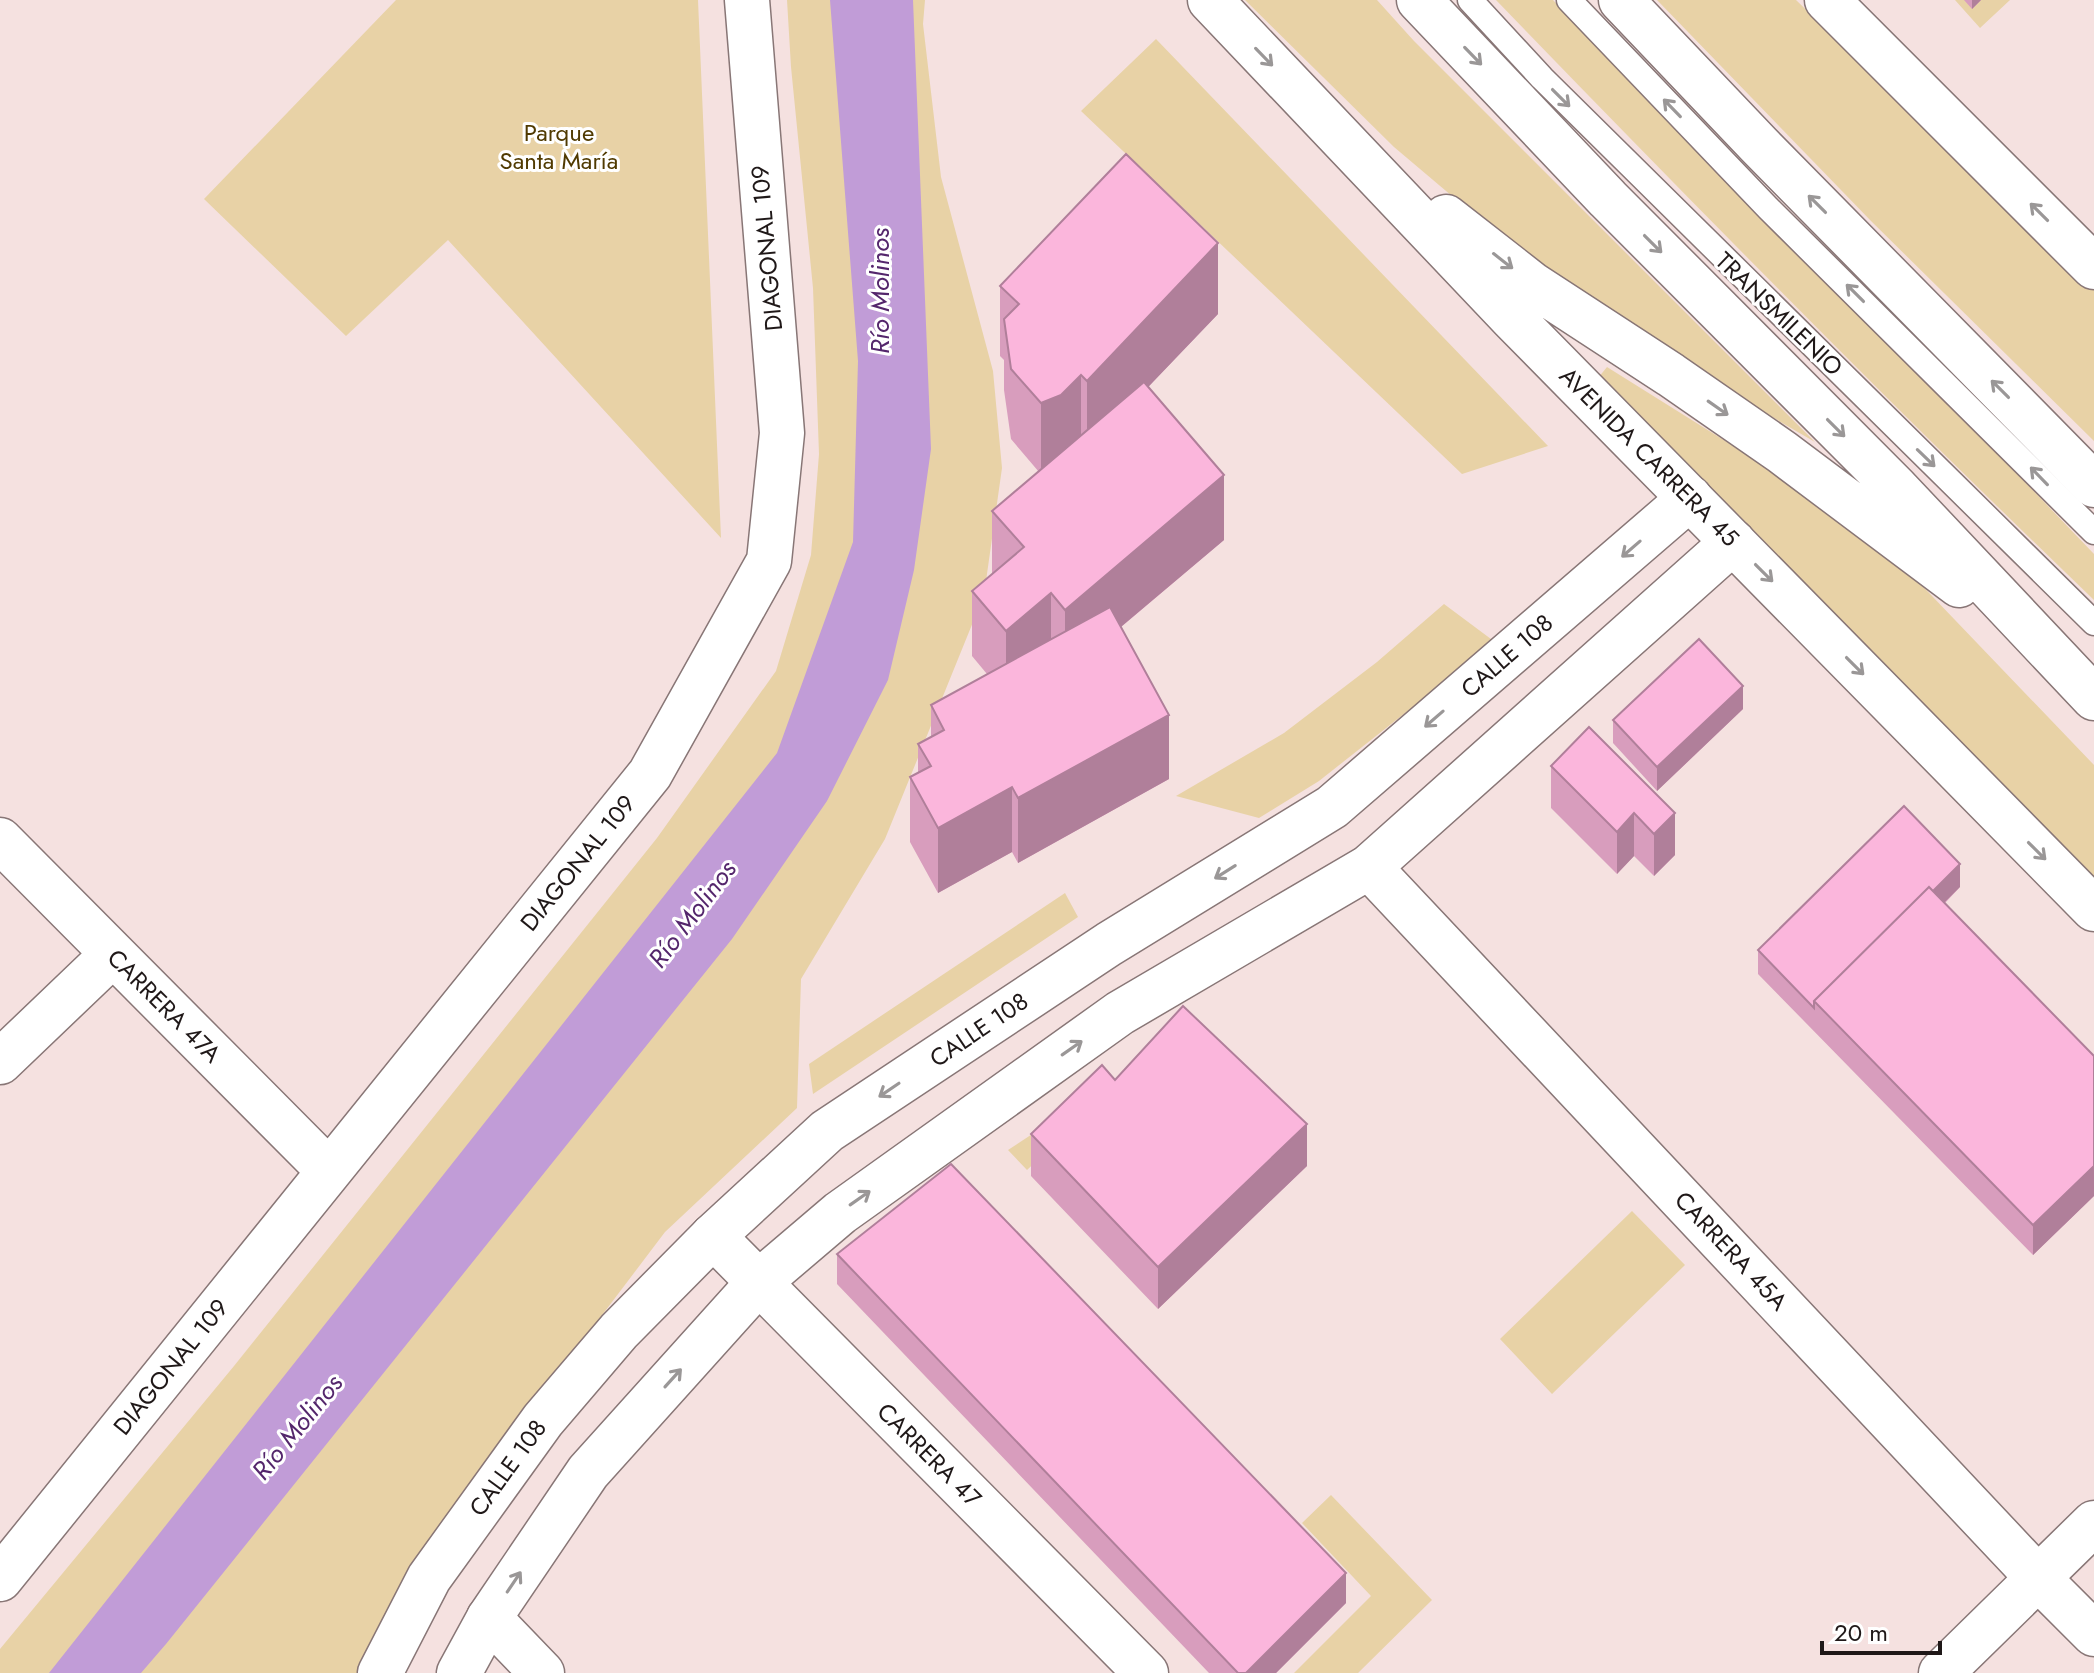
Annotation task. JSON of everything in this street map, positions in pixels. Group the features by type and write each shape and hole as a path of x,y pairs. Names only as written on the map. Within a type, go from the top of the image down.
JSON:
{"main road":[{"name":"DIAGONAL 109","path":"0,1579 650,774 769,561 782,433 747,0"},
{"name":"AVENIDA CARRERA 45","path":"1210,0 1513,319 2094,909"},
{"path":"1419,0 1608,199 1896,488 2094,698"},
{"path":"1621,0 1759,145 2094,485"},
{"path":"1827,0 2094,267"},
{"path":"1331,128 1533,285 1782,452 2056,658"},
{"name":"CALLE 108","path":"380,1673 429,1578 543,1420 619,1331 713,1236 827,1131 1109,944 1332,807 1690,498"},
{"path":"459,1673 489,1618 588,1472 759,1282 840,1213 1120,1013 1369,867 1733,542"},
{"name":"CARRERA 47A","path":"0,840 329,1171"},
{"name":"CARRERA 45A","path":"1369,867 2094,1634"},
{"path":"0,1062 113,954"},
{"name":"CARRERA 47","path":"713,1236 1146,1673"},
{"path":"1941,1673 2094,1523"},
{"path":"489,1618 542,1673"}],"lane":[{"name":"TRANSMILENIO","path":"1470,0 1553,90 2094,623"},
{"path":"1569,0 1768,208 2094,532"}],"green space":[{"name":"Parque Santa María","path":"396,0 698,0 721,538 448,240 346,336 204,199"},
{"path":"787,0 925,0 923,24 941,177 993,371 1002,468 984,595 885,839 801,979 797,1108 665,1232 506,1442 364,1673 0,1673 0,1649 234,1366 657,838 776,671 811,555 819,454 813,288"},
{"path":"1245,0 1377,0 1414,41 1815,442 1628,333 1530,262 1394,147"},
{"path":"1496,0 1553,0 1885,336 2094,554 2094,600 1792,303"},
{"path":"1657,0 1796,0 2094,289 2094,441 1871,221"},
{"path":"1955,0 2010,0 1980,28"},
{"path":"1156,39 1548,446 1462,474 1081,111"},
{"path":"1607,367 1789,481 1910,573 2094,765 2094,888 1598,378"},
{"path":"1444,604 1495,642 1319,781 1259,818 1176,796 1284,733 1377,662"},
{"path":"1065,893 1078,917 813,1094 809,1064"},
{"path":"1128,1071 1027,1170 1008,1150"},
{"path":"1632,1211 1685,1265 1552,1394 1500,1339"},
{"path":"1331,1495 1432,1600 1358,1673 1294,1673 1371,1596 1302,1523"}],"water":[{"name":"Río Molinos","path":"830,0 913,0 931,449 914,570 888,680 827,801 732,939 166,1644 141,1673 49,1673 777,753 853,542 858,361"}],"building":[{"path":"1126,154 1218,243 1087,381 1081,375 1061,395 1041,403 1011,369 1004,319 1019,304 1000,286"},
{"path":"1144,382 1224,475 1065,610 1051,593 1006,631 972,591 1024,547 992,511"},
{"path":"1110,607 1169,715 1018,798 1012,787 938,828 910,777 931,766 918,744 944,730 931,705"},
{"path":"1699,639 1743,686 1657,767 1613,720"},
{"path":"1589,727 1675,813 1654,834 1634,813 1617,832 1551,766"},
{"path":"1904,806 1960,864 1933,891 1929,887 1814,1001 1814,1008 1758,950"},
{"path":"1929,887 2094,1056 2094,1166 2033,1225 1814,1001"},
{"path":"1183,1006 1307,1124 1158,1267 1031,1134 1102,1065 1115,1080"},
{"path":"951,1164 1346,1573 1246,1673 1238,1673 837,1254"}]}
